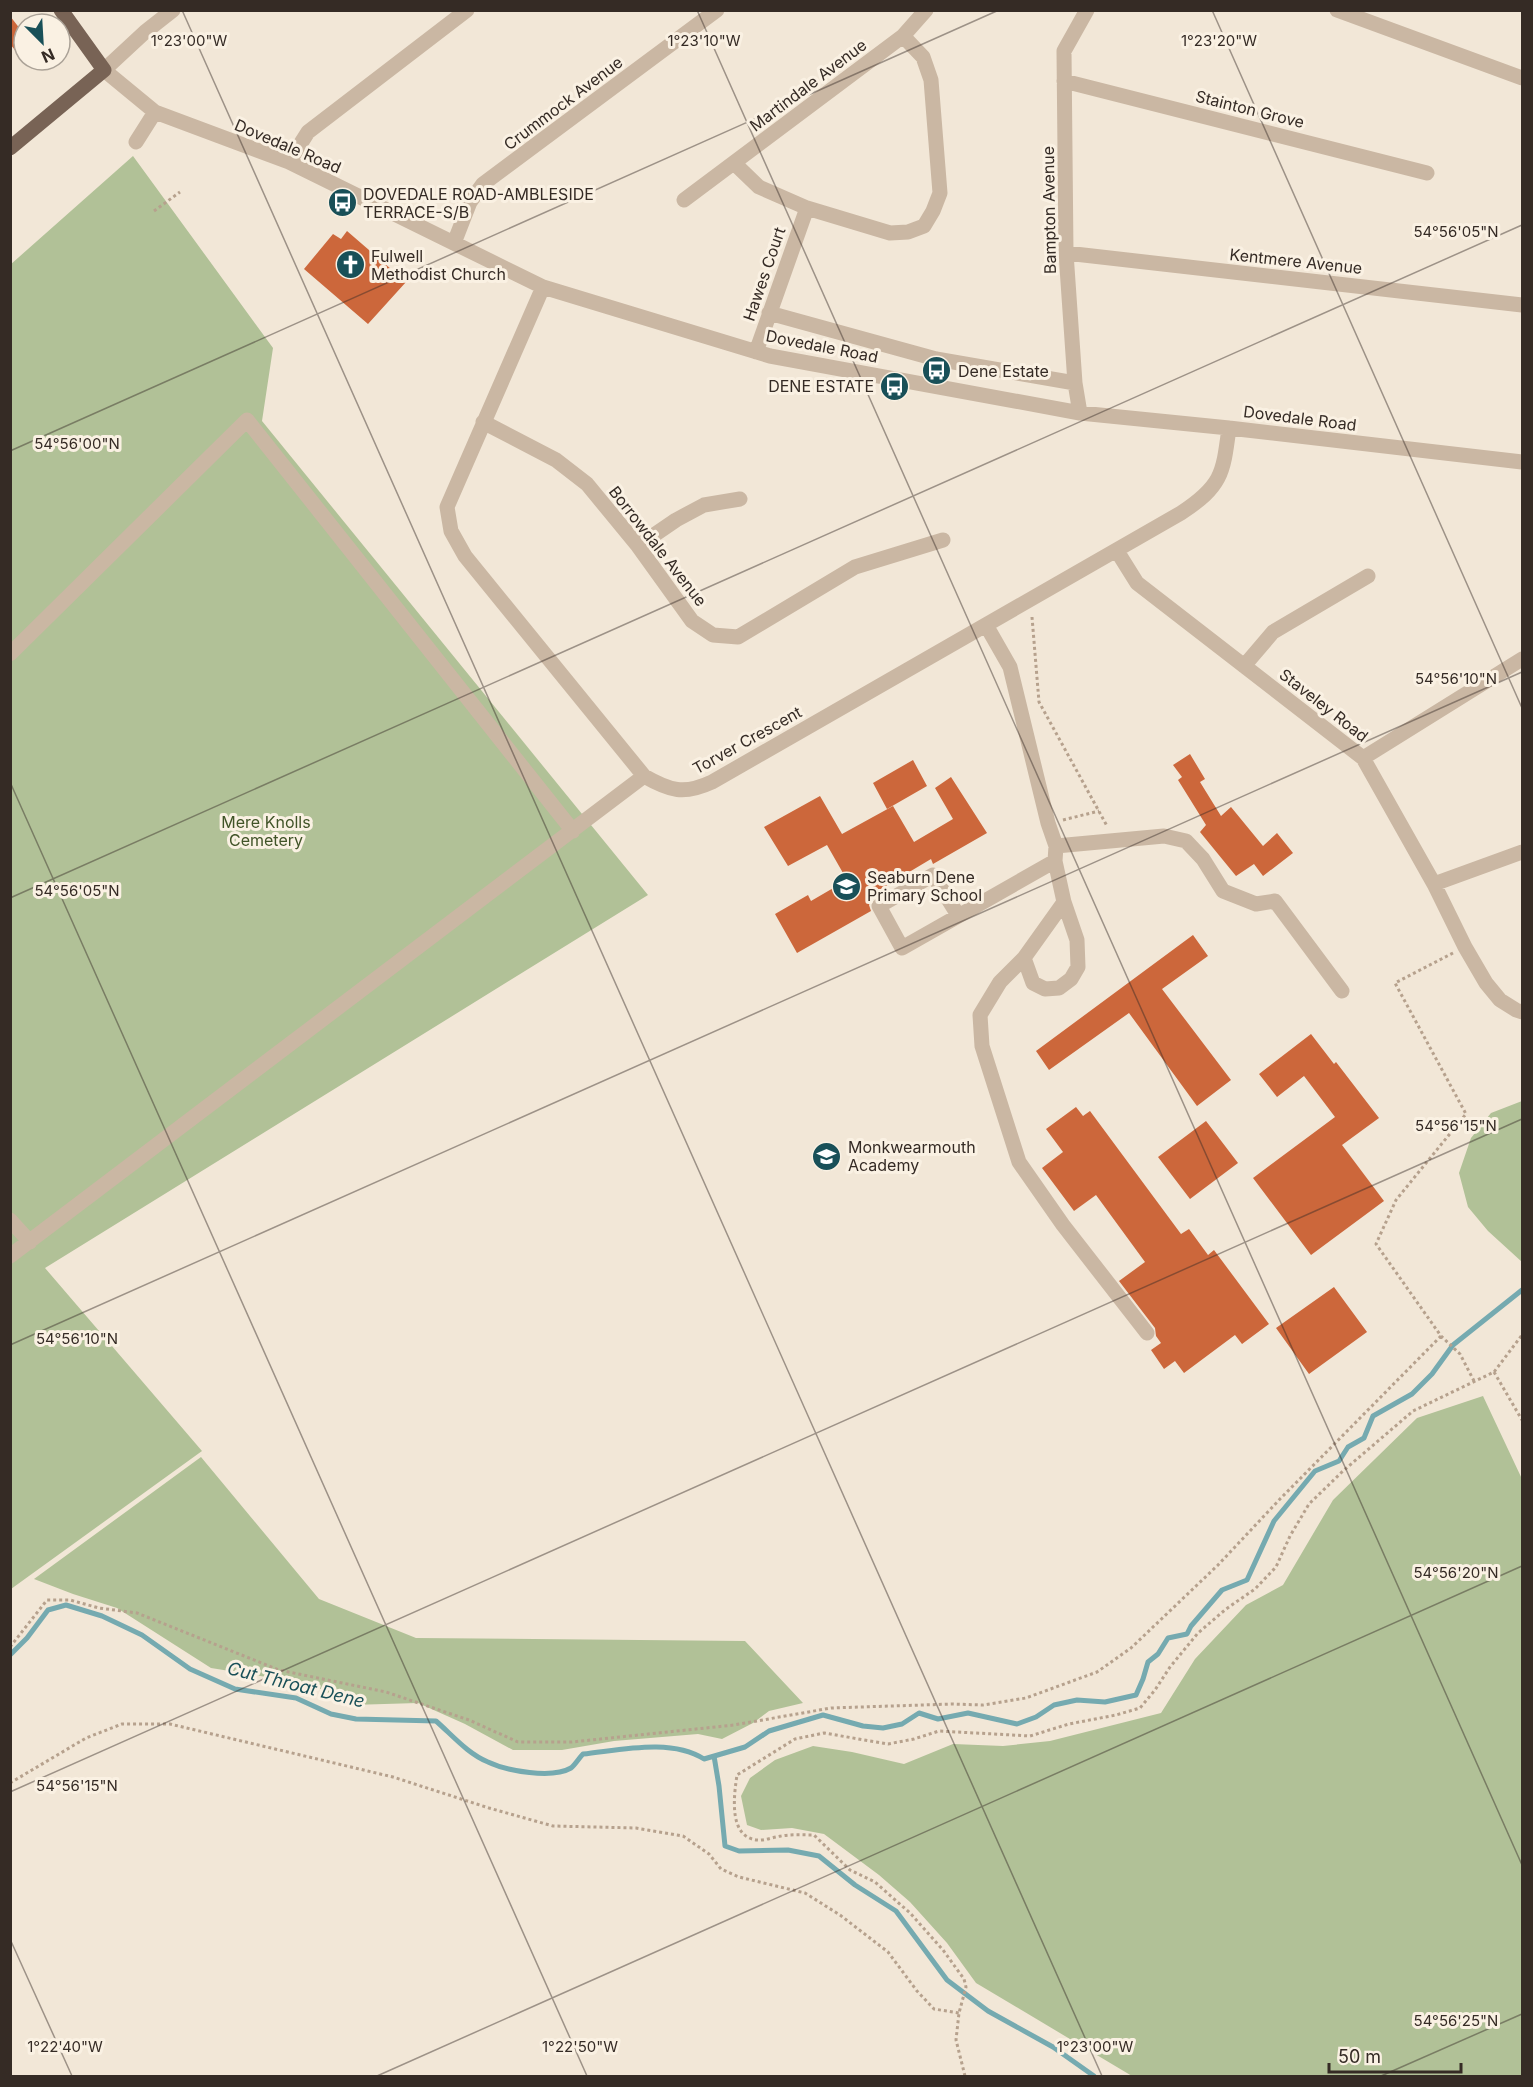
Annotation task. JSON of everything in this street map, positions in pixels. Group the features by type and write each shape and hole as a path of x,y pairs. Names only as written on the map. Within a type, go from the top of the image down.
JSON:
{"main road":[{"path":"10,148 104,70 61,10"}],"street":[{"path":"104,70 173,10"},
{"path":"289,162 308,132 467,10"},
{"name":"Crummock Avenue","path":"454,243 470,202 483,184 717,10"},
{"name":"Martindale Avenue","path":"684,200 903,36 926,10"},
{"name":"Bampton Avenue","path":"1080,414 1075,383 1066,254 1064,51 1087,10"},
{"path":"1337,10 1522,78"},
{"path":"735,163 759,187 807,208 890,232 908,232 924,226 940,194 931,80 923,57 903,36"},
{"name":"Dovedale Road","path":"104,70 155,112 289,162 543,286 770,356 1080,414 1229,428 1522,462"},
{"name":"Stainton Grove","path":"1064,81 1427,173"},
{"path":"136,141 155,112"},
{"name":"Hawes Court","path":"756,351 807,208"},
{"name":"Kentmere Avenue","path":"1066,254 1522,304"},
{"name":"Torver Crescent","path":"543,286 447,507 451,531 465,556 644,776 662,787 679,791 704,786 1117,551 1199,501 1216,484 1224,467 1229,428"},
{"path":"769,313 936,359 1075,383"},
{"path":"10,654 247,420 573,831"},
{"name":"Borrowdale Avenue","path":"483,422 556,460 587,484 638,546 692,621 713,634 738,637 855,567 943,540"},
{"path":"638,546 676,520 704,505 740,499"},
{"name":"Staveley Road","path":"1117,551 1137,583 1362,758 1434,884 1465,947 1500,1000 1522,1012"},
{"path":"1244,666 1273,632 1368,576"},
{"path":"986,625 1010,667 1056,854 1064,902 1077,940 1078,967 1071,980 1059,988 1045,988 1033,983 1024,958"},
{"path":"1362,758 1522,659"},
{"path":"10,1256 644,776"},
{"path":"958,915 933,875 879,906 902,948 958,915 1056,854 1164,836 1186,841 1203,859 1223,891 1256,904 1275,901 1342,991"},
{"path":"1434,884 1522,852"},
{"path":"1064,902 1024,958 1000,982 980,1015 982,1046 1019,1162 1063,1225 1147,1333"},
{"path":"10,1220 30,1242"}],"path":[{"path":"154,211 180,192"},
{"path":"1030,600 1040,702 1108,827"},
{"path":"1048,823 1099,812"},
{"path":"1465,947 1395,983 1466,1114 1396,1200 1376,1244 1441,1336 1460,1354 1474,1382"},
{"path":"965,2076 956,2040 959,2013 966,1987 964,1979 943,1950 910,1913 875,1882 850,1870 814,1835 758,1840 745,1836 737,1824 734,1797 737,1775 795,1739 824,1733 888,1744 939,1731 1030,1736 1069,1724 1140,1708 1198,1634 1226,1609 1256,1589 1275,1567 1309,1503 1413,1411 1494,1372 1522,1335"},
{"path":"10,1647 47,1600 70,1600 99,1608 137,1613 279,1670 386,1692 469,1720 518,1742 572,1742 734,1725 831,1708 983,1705 1026,1698 1097,1672 1131,1648 1218,1565 1441,1336"},
{"path":"1494,1372 1522,1420"},
{"path":"10,1783 86,1738 122,1724 170,1724 393,1777 553,1826 636,1828 683,1836 709,1854 721,1869 739,1877 805,1893 888,1952 917,1991 934,2009 959,2013"}],"green space":[{"name":"Mere Knolls Cemetery","path":"133,156 273,348 262,421 648,895 45,1268 202,1451 11,1589 10,265"},
{"path":"1522,1101 1522,1262 1488,1231 1468,1207 1459,1173 1471,1138 1491,1113"},
{"path":"1483,1396 1522,1479 1522,2076 1132,2076 976,1983 947,1943 910,1902 879,1875 824,1834 792,1828 761,1830 747,1825 741,1796 750,1778 775,1760 813,1746 904,1764 953,1744 1003,1746 1050,1741 1161,1713 1195,1659 1246,1605 1283,1585 1333,1500 1417,1418"},
{"path":"201,1457 319,1599 416,1638 745,1641 803,1703 769,1711 753,1723 722,1739 698,1734 614,1741 562,1750 513,1750 465,1724 418,1703 351,1705 311,1684 211,1668 117,1608 34,1579"}],"building":[{"path":"10,16 12,19 12,46 10,44"},
{"path":"347,231 406,282 368,324 304,269 333,234 341,239"},
{"path":"1190,754 1205,779 1200,782 1221,816 1231,807 1263,846 1277,833 1293,853 1263,876 1254,864 1236,876 1200,832 1206,825 1178,780 1182,777 1173,765"},
{"path":"913,760 927,786 887,809 873,783"},
{"path":"951,777 987,833 933,864 931,859 869,896 871,911 797,953 775,914 808,895 811,901 847,880 827,845 788,866 764,827 820,796 842,834 893,806 914,842 953,819 935,788"},
{"path":"1193,935 1208,956 1162,989 1231,1080 1197,1106 1129,1013 1049,1070 1036,1051"},
{"path":"1311,1034 1334,1064 1336,1062 1379,1118 1342,1145 1384,1201 1311,1255 1253,1178 1335,1117 1304,1076 1277,1097 1259,1074"},
{"path":"1076,1107 1083,1116 1090,1111 1181,1234 1189,1229 1208,1255 1214,1250 1269,1324 1242,1344 1235,1335 1184,1373 1175,1361 1164,1369 1151,1350 1161,1343 1156,1336 1155,1328 1119,1281 1145,1262 1096,1195 1074,1211 1042,1168 1063,1152 1046,1129"},
{"path":"1206,1121 1238,1163 1190,1199 1158,1157"},
{"path":"1334,1287 1367,1332 1309,1374 1276,1328"}],"waterway":[{"name":"Cut Throat Dene","path":"10,1655 27,1638 48,1610 66,1605 102,1616 142,1635 190,1669 235,1689 296,1698 331,1714 356,1719 436,1721 481,1759 506,1768 541,1773 553,1773 571,1768 583,1754 629,1748 677,1749 704,1759 745,1747 769,1731 823,1715 863,1726 883,1728 902,1724 919,1713 938,1719 968,1713 1017,1724 1036,1717 1054,1705 1077,1700 1105,1702 1136,1695 1148,1662 1158,1654 1168,1638 1187,1634 1191,1626 1222,1590 1247,1580 1274,1521 1315,1471 1339,1461 1348,1447 1364,1438 1373,1416 1412,1394 1432,1374 1453,1345 1522,1290"},
{"path":"714,1756 725,1846 739,1851 788,1850 819,1856 855,1885 896,1911 947,1980 988,2011 1053,2047 1094,2076"}],"place":[{"name":"DOVEDALE ROAD-AMBLESIDE TERRACE-S/B","path":"342,203"},
{"name":"Fulwell Methodist Church","path":"350,265"},
{"name":"Dene Estate","path":"937,371"},
{"name":"DENE ESTATE","path":"895,386"},
{"name":"Seaburn Dene Primary School","path":"846,886"},
{"name":"Monkwearmouth Academy","path":"827,1156"}]}
